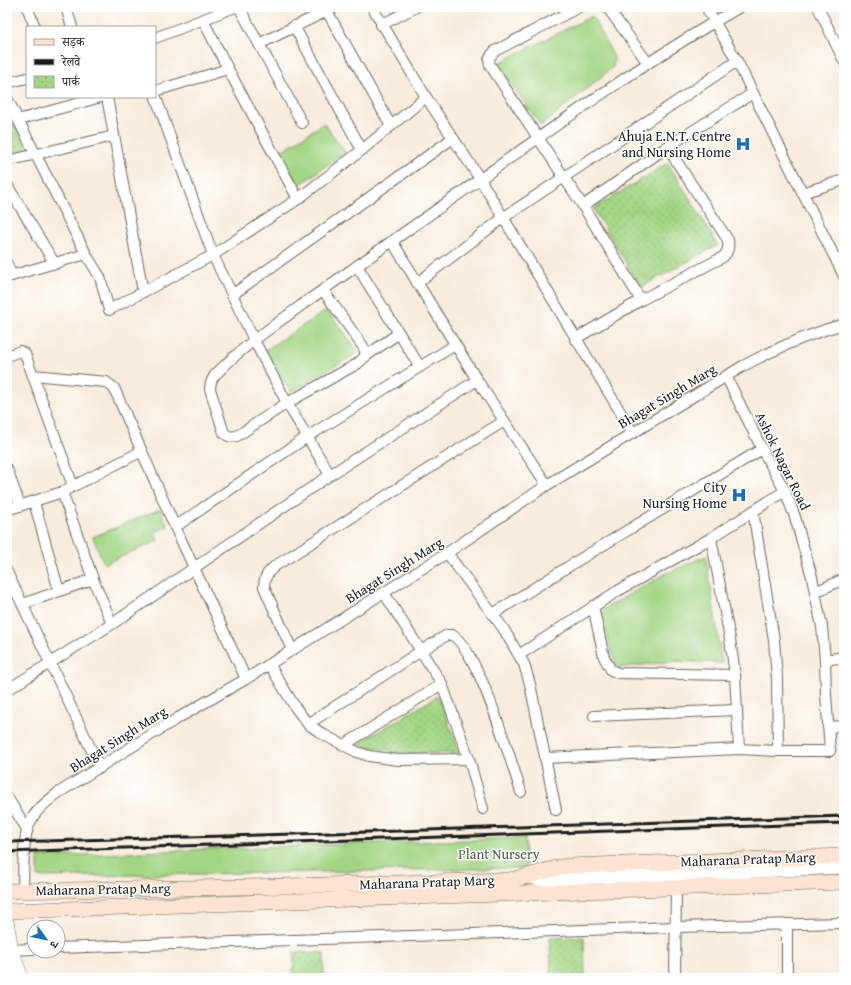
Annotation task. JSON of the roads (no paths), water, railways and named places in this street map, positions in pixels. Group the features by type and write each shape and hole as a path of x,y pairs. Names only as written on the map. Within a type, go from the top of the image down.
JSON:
{"main road":[{"name":"Maharana Pratap Marg","path":"7,891 508,880 527,877 555,867 844,856"},
{"name":"Maharana Pratap Marg","path":"7,911 844,882"},
{"path":"318,885 318,901"},
{"path":"167,906 168,888"}],"street":[{"path":"27,7 35,26"},
{"path":"66,7 72,26"},
{"path":"156,38 235,7"},
{"path":"239,7 302,123"},
{"path":"372,7 381,25 426,97 480,179 633,433"},
{"path":"381,25 415,7"},
{"path":"579,7 495,51 489,60 490,65 583,206 641,300"},
{"path":"607,7 648,63"},
{"path":"706,7 737,61 844,276"},
{"path":"399,333 357,364 287,403 237,436 227,436 224,433 210,389 210,384 216,373 254,340 538,138 648,63 740,7"},
{"path":"818,7 844,61"},
{"path":"259,44 331,9 391,126"},
{"path":"203,20 298,198"},
{"path":"294,26 362,150"},
{"path":"417,283 503,218 737,61"},
{"path":"156,91 228,69"},
{"path":"7,84 26,78"},
{"path":"583,206 667,147 753,94"},
{"path":"7,98 86,254 100,277 109,310 213,256 298,198 362,150 426,97"},
{"path":"18,120 97,98"},
{"path":"107,98 143,292"},
{"path":"156,98 213,256 287,403 330,475"},
{"path":"7,161 114,136"},
{"path":"232,295 453,138"},
{"path":"575,339 641,300 723,257 729,247 728,240 667,147"},
{"path":"802,193 844,180"},
{"path":"7,185 55,264"},
{"path":"392,241 477,380 547,485"},
{"path":"7,264 10,276 86,254"},
{"path":"358,266 420,367"},
{"path":"323,290 364,348 366,356"},
{"name":"Bhagat Singh Marg","path":"23,891 25,841 27,829 33,816 42,806 58,794 178,718 246,679 384,593 447,553 547,485 726,376 773,350 844,324"},
{"path":"175,527 307,437 455,345"},
{"path":"7,356 20,351 25,354 73,486"},
{"path":"32,375 106,382 114,388 175,527 246,679"},
{"name":"Ashok Nagar Road","path":"726,376 762,449 785,491 795,517 816,592 822,627 830,751 778,751"},
{"path":"7,690 51,664 112,624 330,475 477,380"},
{"path":"292,650 264,587 264,580 267,573 275,566 504,420"},
{"path":"493,614 582,558 762,449"},
{"path":"7,510 62,492 142,451"},
{"path":"7,469 20,506"},
{"path":"519,655 593,606 710,538 785,491"},
{"path":"62,492 93,579 112,624"},
{"path":"34,502 58,591"},
{"path":"545,758 738,749 778,751 777,678 774,640 753,511"},
{"path":"710,538 730,639 735,675 738,749"},
{"path":"447,553 503,628 524,664 530,684 556,810"},
{"path":"7,572 100,768"},
{"path":"23,604 93,579"},
{"path":"816,592 844,579"},
{"path":"384,593 442,684 469,759 483,809"},
{"path":"593,606 604,657 611,670 618,673 735,675"},
{"path":"308,724 421,651 452,634 461,642 471,659 488,696 521,792"},
{"path":"825,660 844,657"},
{"path":"269,664 295,707 308,724 324,735 344,745 369,756 398,760 469,759"},
{"path":"344,745 442,684"},
{"path":"594,716 737,710"},
{"path":"828,727 844,726"},
{"path":"7,797 27,829"},
{"path":"527,877 557,880 844,867"},
{"path":"675,978 676,888"},
{"path":"7,921 10,950 22,978"},
{"path":"66,948 675,927 844,923"},
{"path":"787,924 787,978"},
{"path":"10,950 26,949"}],"railway":[{"path":"7,842 369,832 844,816"},
{"path":"7,852 844,823"}],"place":[{"name":"Ahuja E.N.T. Centre and Nursing Home","path":"743,144"},
{"name":"City Nursing Home","path":"739,495"}],"park label":[{"name":"Plant Nursery","path":"499,854"}]}
